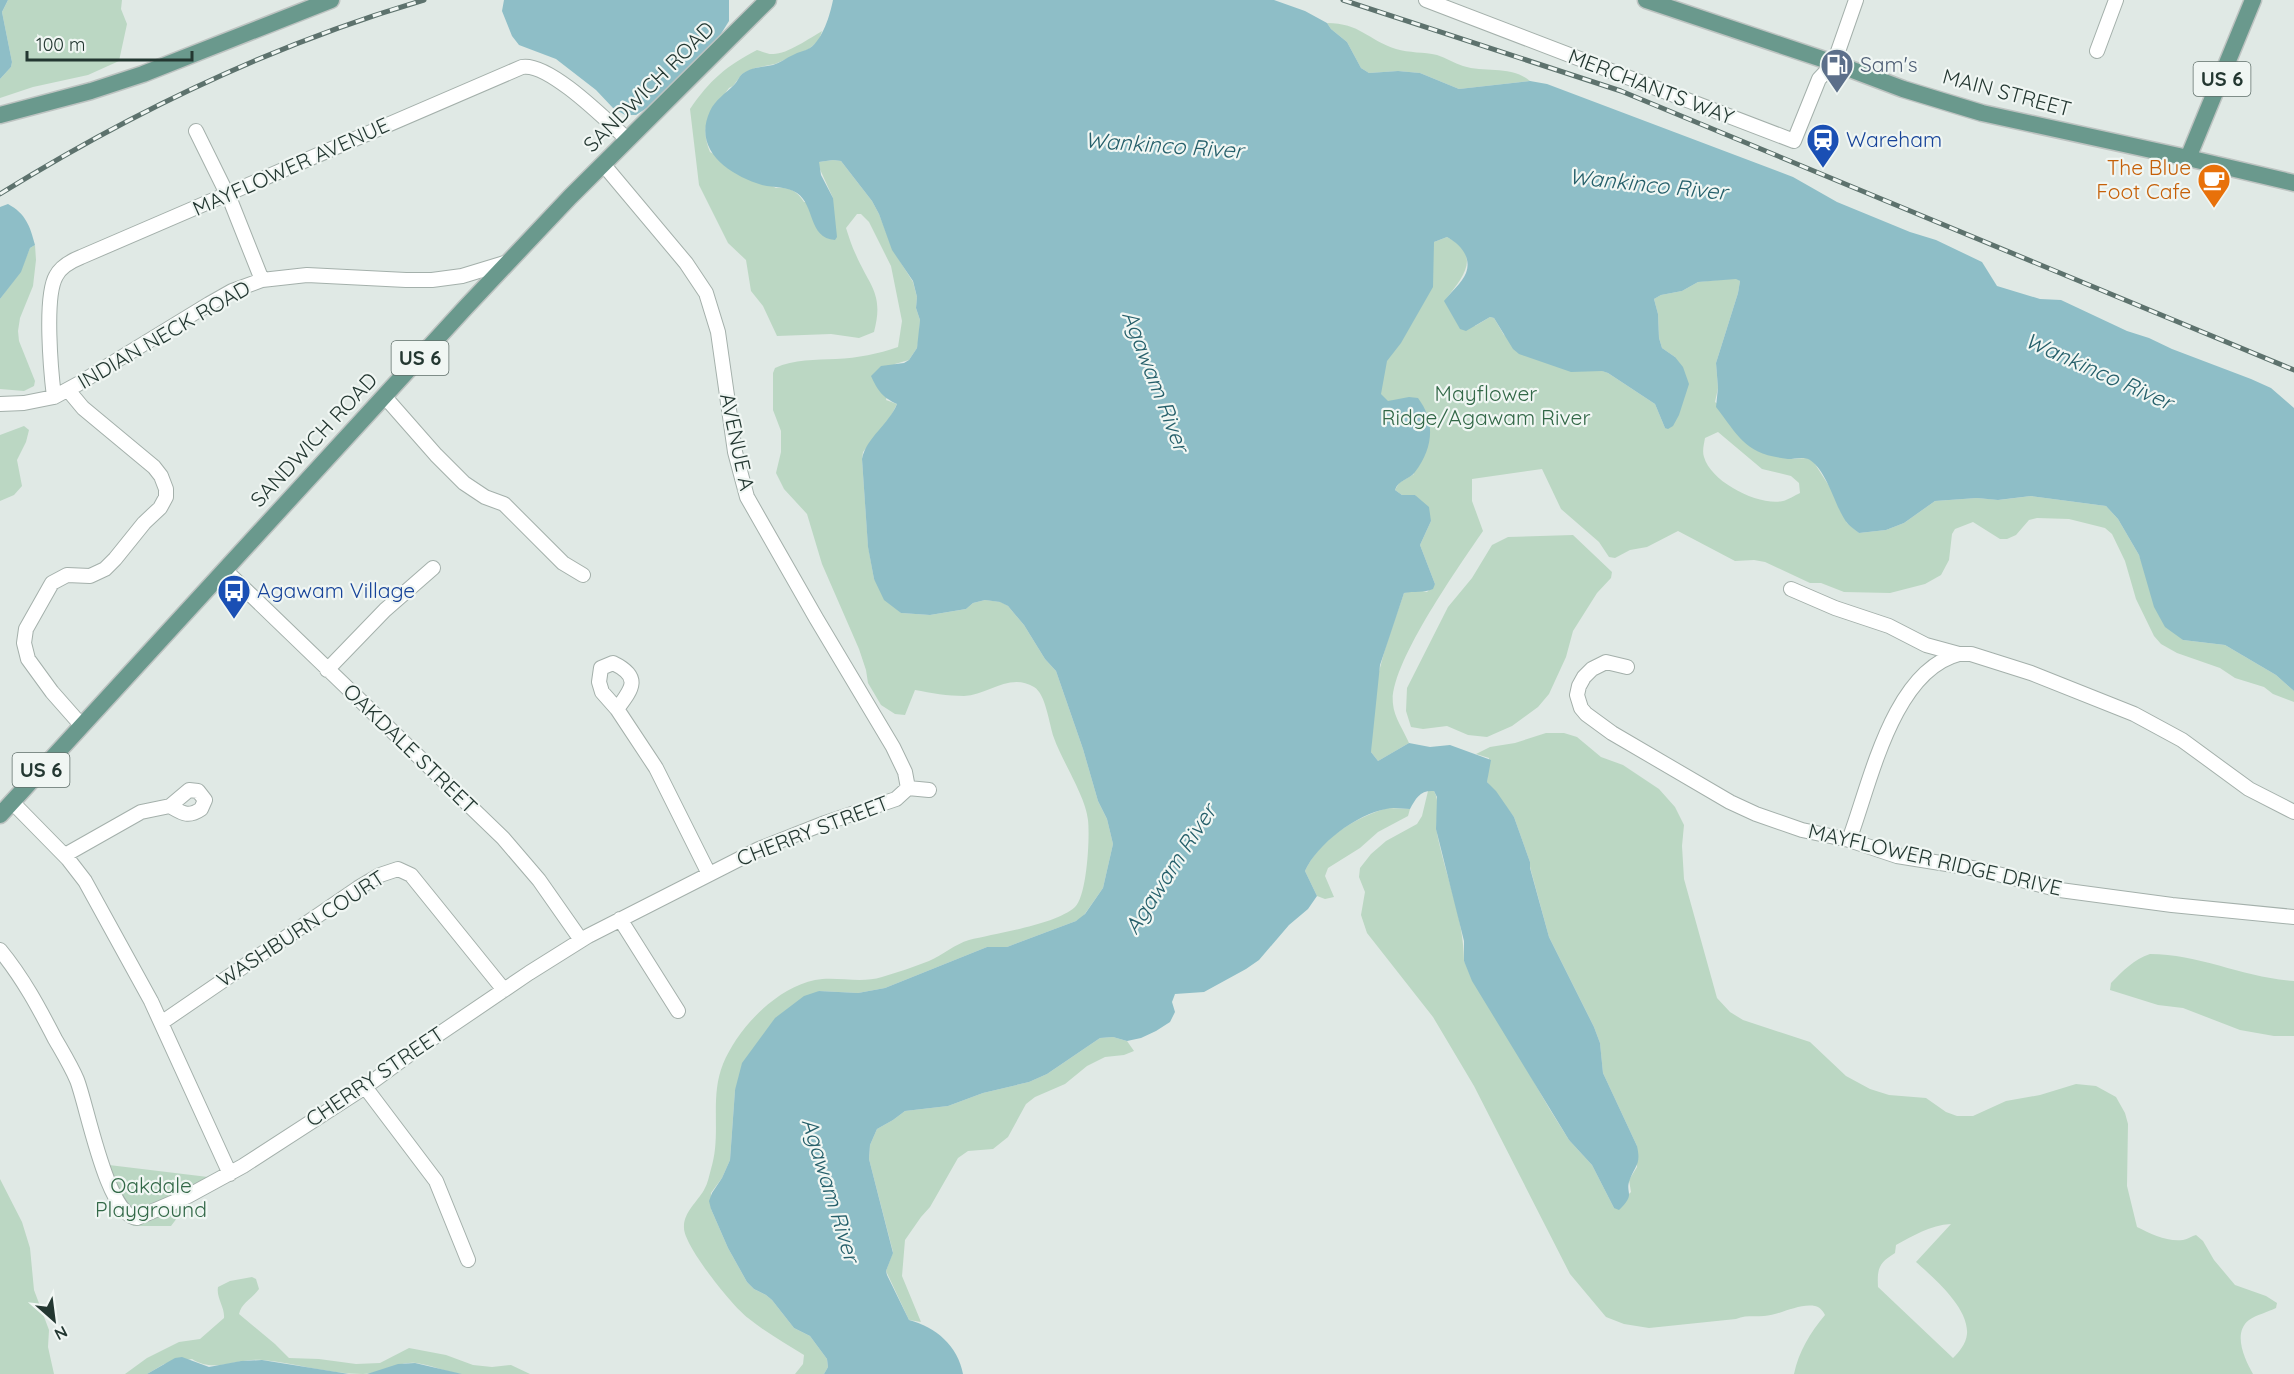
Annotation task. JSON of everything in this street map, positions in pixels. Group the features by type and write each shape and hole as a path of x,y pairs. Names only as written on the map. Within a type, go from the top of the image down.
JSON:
{"main road":[{"path":"0,115 91,91 143,74 331,0"},
{"name":"SANDWICH ROAD","path":"0,815 508,262 768,0"},
{"name":"MAIN STREET","path":"1646,0 1834,63 1886,83 1982,113 2294,183"},
{"name":"US 6","path":"2188,158 2253,0"}],"street":[{"path":"1834,63 1857,0"},
{"path":"2097,51 2116,0"},
{"name":"MERCHANTS WAY","path":"1430,2 1794,141 1819,79 1834,63"},
{"name":"MAYFLOWER AVENUE","path":"54,397 50,302 53,281 58,272 81,257 526,66 535,67 558,80 628,140"},
{"path":"196,131 228,195 262,280"},
{"name":"AVENUE A","path":"603,164 686,263 706,293 718,332 735,452 747,497 816,618 894,747 905,772 908,788"},
{"name":"INDIAN NECK ROAD","path":"0,404 24,403 54,397 69,390 209,304 262,280 307,275 432,280 462,276 508,262"},
{"path":"69,390 83,408 154,467 161,476 166,493 160,508 144,523 115,560 105,569 86,577 67,575 52,583 26,629 24,650 28,659 52,693 82,726"},
{"path":"385,397 442,462 464,483 485,497 504,504 563,563 583,575"},
{"path":"327,670 385,610 433,568"},
{"name":"OAKDALE STREET","path":"225,570 516,851 581,940"},
{"path":"1791,589 1835,608 1889,626 1926,645 1959,654 1971,654 2031,673 2149,720 2182,740 2249,789 2294,812"},
{"path":"1849,840 1881,746 1894,718 1927,673 1944,659 1959,654"},
{"name":"MAYFLOWER RIDGE DRIVE","path":"1627,667 1606,662 1592,669 1579,686 1578,700 1581,708 1612,733 1743,809 1802,830 1849,840 1897,856 1978,869 2060,890 2172,905 2294,917"},
{"path":"616,709 656,768 709,874"},
{"path":"908,788 928,789"},
{"name":"CHERRY STREET","path":"0,950 32,993 72,1068 111,1189 127,1213 132,1218 137,1218 188,1196 230,1174 365,1087 504,990 581,940 787,836 896,799 908,788"},
{"path":"12,802 65,855 85,881 161,1023 230,1174"},
{"path":"65,855 141,813 170,806"},
{"name":"WASHBURN COURT","path":"161,1023 364,884 386,872 398,869 411,875 504,990"},
{"path":"620,919 678,1011"},
{"path":"365,1087 436,1181 468,1260"}],"green space":[{"path":"8,0 122,0 121,9 127,24 119,61 88,75 33,87 0,98 0,79 11,67 12,62 2,12"},
{"path":"1327,23 1356,29 1396,49 1437,55 1471,68 1515,73 1530,81 1459,89 1420,73 1398,71 1369,73 1361,68 1347,42"},
{"path":"822,31 819,40 809,49 775,64 755,68 742,74 729,88 712,111 706,125 710,152 776,188 792,190 804,202 832,203 833,198 818,165 819,162 841,161 872,201 893,250 913,282 920,320 917,348 909,360 895,364 886,400 897,404 889,420 863,452 868,546 874,579 901,613 930,615 966,609 973,603 985,600 1001,602 1008,606 1056,671 1098,801 1107,819 1113,844 1103,888 1082,918 1007,947 987,947 885,988 858,993 819,991 735,1090 730,1160 722,1178 711,1193 711,1209 728,1248 747,1282 772,1300 794,1328 810,1336 827,1359 828,1367 824,1374 795,1374 803,1364 804,1355 761,1328 741,1312 700,1261 686,1237 684,1228 686,1217 704,1190 711,1169 716,1143 716,1103 719,1077 730,1050 748,1024 760,1012 786,991 800,984 823,979 865,980 882,977 929,961 969,940 1040,924 1066,913 1075,907 1082,891 1087,866 1088,839 1088,820 1083,801 1054,738 1041,696 1034,687 1025,683 1008,683 964,696 915,690 905,715 895,714 881,705 868,683 859,649 822,564 807,514 784,489 776,473 781,452 781,431 773,410 775,368 797,361 860,357 898,347 902,321 891,266 869,222 861,214 857,214 846,228 874,291 877,319 874,332 859,338 831,334 777,336 763,306 751,291 746,260 728,243 699,185 690,109 719,75 746,56 757,50 778,54 798,46"},
{"name":"Mayflower Ridge/Agawam River","path":"1447,237 1464,251 1467,258 1463,274 1446,299 1475,326 1490,317 1494,318 1504,335 1608,373 1655,404 1665,428 1675,357 1662,348 1654,299 1661,295 1682,291 1698,282 1736,278 1740,281 1738,293 1716,363 1718,388 1715,402 1790,459 1807,458 1813,461 1833,492 1847,523 1859,533 1886,530 1904,523 1935,501 1977,498 1999,500 2031,496 2106,506 2118,519 2139,555 2146,573 2183,640 2225,645 2276,675 2294,691 2294,702 2273,694 2264,687 2235,678 2220,668 2177,653 2161,644 2154,636 2136,599 2125,561 2112,534 2105,528 2069,519 2037,518 2029,520 2016,535 2000,539 1973,522 1955,529 1952,534 1949,560 1941,575 1925,584 1890,593 1844,592 1821,583 1810,583 1765,562 1735,561 1678,531 1647,547 1630,550 1615,558 1609,557 1599,542 1561,509 1542,469 1472,479 1472,501 1483,531 1443,591 1413,642 1394,687 1394,709 1409,743 1378,761 1371,752 1373,708 1378,674 1389,637 1404,593 1417,590 1427,592 1435,584 1420,545 1431,521 1415,495 1402,495 1395,490 1399,483 1414,474 1356,371 1434,242","holes":["1718,432 1762,469 1791,476 1799,483 1800,493 1785,500 1773,502 1761,500 1737,490 1725,483 1708,466 1703,455 1705,438"]},
{"path":"35,245 33,286 20,318 18,331 19,341 35,381 34,386 24,391 0,389 0,299 20,272 30,248"},
{"path":"24,426 29,430 17,460 22,486 14,495 0,501 0,435"},
{"path":"1573,535 1612,572 1611,578 1597,593 1573,631 1566,657 1549,694 1538,707 1512,726 1487,737 1468,735 1447,726 1423,729 1411,727 1406,711 1407,688 1448,607 1472,578 1492,545 1508,537"},
{"path":"1546,733 1564,733 1577,737 1601,757 1623,765 1659,789 1675,807 1684,825 1682,846 1684,879 1717,998 1730,1012 1743,1020 1810,1042 1846,1076 1870,1089 1889,1095 1926,1098 1946,1112 1957,1116 1973,1116 2006,1101 2040,1095 2076,1084 2096,1086 2116,1097 2128,1124 2127,1186 2137,1227 2171,1240 2183,1240 2196,1235 2203,1241 2214,1260 2235,1285 2266,1296 2277,1303 2276,1308 2249,1320 2241,1332 2242,1347 2253,1374 1794,1374 1806,1343 1825,1315 1817,1307 1803,1306 1764,1316 1649,1328 1624,1324 1606,1317 1570,1274 1474,1086 1433,1017 1367,933 1361,915 1365,892 1359,877 1360,868 1386,841 1417,824 1422,816 1428,791 1434,791 1437,801 1437,833 1458,913 1464,961 1549,1108 1569,1140 1592,1165 1614,1208 1631,1192 1629,1180 1637,1167 1637,1146 1603,1073 1600,1043 1594,1027 1549,937 1530,862 1514,817 1487,782 1489,758 1476,754 1490,747 1515,743","holes":["1951,1224 1916,1262 1949,1294 1966,1324 1966,1338 1962,1348 1953,1358 1878,1287 1880,1267 1895,1253 1896,1245 1929,1229"]},
{"path":"1388,808 1410,809 1408,816 1378,832 1360,848 1328,868 1325,876 1334,897 1325,899 1317,896 1305,871 1320,849 1329,839 1351,823"},
{"path":"2150,954 2186,958 2258,976 2294,981 2294,1036 2274,1036 2240,1030 2183,1008 2158,1005 2110,990 2111,983 2124,970"},
{"path":"1113,1037 1127,1041 1134,1051 1124,1055 1105,1057 1087,1066 1065,1084 1035,1097 1026,1104 1008,1137 993,1149 968,1151 958,1158 930,1207 905,1240 902,1276 921,1322 909,1320 886,1271 893,1252 869,1159 870,1145 877,1129 905,1111 948,1106 983,1093 1029,1082 1047,1074 1100,1038"},
{"name":"Oakdale Playground","path":"109,1165 208,1177 171,1226 133,1226"},
{"path":"0,1179 22,1222 30,1248 34,1290 49,1330 48,1347 54,1374 0,1374"},
{"path":"252,1277 256,1279 259,1289 242,1306 239,1314 289,1358 356,1364 380,1363 409,1348 446,1355 473,1365 492,1367 511,1365 530,1374 461,1374 409,1363 376,1372 350,1374 263,1360 210,1365 192,1359 164,1364 147,1374 125,1374 147,1358 179,1342 200,1339 224,1318 218,1287 230,1281"}],"water":[{"path":"0,0 8,0 2,12 12,62 11,67 0,79"},
{"path":"504,0 729,0 729,21 714,45 650,106 636,115 625,115 613,108 596,90 556,59 519,45 512,36 502,11"},
{"path":"833,0 1274,0 1305,11 1327,23 1347,42 1361,68 1369,73 1398,71 1420,73 1459,89 1530,81 1547,84 1793,177 1837,202 1910,232 1936,240 1982,262 1997,286 2040,299 2061,300 2127,331 2271,388 2294,408 2294,691 2276,675 2225,645 2183,640 2165,627 2154,607 2139,555 2118,519 2106,506 2031,496 1998,500 1977,498 1935,501 1904,523 1886,530 1859,533 1843,517 1817,466 1805,458 1774,457 1753,449 1738,436 1716,407 1718,388 1716,363 1740,281 1736,279 1698,282 1682,291 1661,295 1654,299 1662,348 1675,357 1683,367 1689,384 1679,415 1673,426 1668,429 1665,428 1655,404 1608,373 1602,371 1571,372 1519,354 1513,349 1494,318 1490,317 1466,331 1460,329 1444,301 1466,273 1466,256 1456,243 1447,237 1434,242 1433,287 1401,343 1387,361 1381,394 1388,401 1409,397 1418,398 1428,416 1430,435 1426,454 1415,472 1395,490 1402,495 1415,495 1429,507 1431,521 1420,545 1435,584 1430,590 1404,593 1380,665 1371,752 1378,761 1409,743 1430,747 1450,745 1491,760 1487,782 1514,817 1530,862 1549,937 1594,1027 1600,1043 1603,1073 1637,1146 1638,1160 1630,1179 1629,1197 1619,1210 1614,1208 1592,1165 1569,1140 1472,981 1464,961 1464,941 1436,829 1437,797 1434,791 1425,792 1417,798 1410,809 1392,808 1375,812 1351,824 1328,841 1305,871 1317,896 1308,909 1289,925 1259,960 1246,969 1204,992 1175,994 1172,1002 1175,1012 1170,1022 1156,1031 1127,1041 1113,1037 1100,1038 1047,1074 1029,1082 983,1093 948,1106 905,1111 877,1129 870,1145 869,1159 893,1253 886,1271 887,1275 909,1320 928,1327 951,1346 963,1374 824,1374 828,1367 827,1359 810,1336 794,1328 772,1300 747,1282 728,1248 711,1209 709,1201 712,1193 730,1160 735,1090 742,1063 775,1018 804,996 819,991 858,993 885,988 987,947 1007,947 1076,921 1085,914 1103,888 1113,844 1107,819 1098,801 1056,671 1008,606 1000,602 985,600 973,603 966,609 930,615 901,613 884,600 874,579 868,547 862,459 868,444 897,404 881,393 871,376 881,366 904,363 909,360 917,348 920,320 916,308 917,297 913,281 892,250 872,201 841,161 819,162 821,175 833,198 837,237 835,240 826,238 820,234 807,205 797,193 785,188 762,185 737,175 717,159 706,138 706,125 712,107 741,75 757,68 776,64 815,44 828,19"},
{"path":"8,204 26,221 35,245 30,248 21,272 0,299 0,207"},
{"path":"182,1357 209,1367 262,1360 349,1374 147,1374 175,1358"},
{"path":"415,1363 462,1374 367,1374 398,1364"}],"railway":[{"path":"0,194 101,135 205,83 313,37 424,0"},
{"path":"1343,0 1621,91 2294,370"}],"place":[{"name":"Sam's","path":"1837,94"},
{"name":"Wareham","path":"1823,169"},
{"name":"The Blue Foot Cafe","path":"2214,209"},
{"name":"Agawam Village","path":"234,620"}],"water label":[{"name":"Wankinco River","path":"1164,145"},
{"name":"Wankinco River","path":"1648,184"},
{"name":"Wankinco River","path":"2099,371"},
{"name":"Agawam River","path":"1156,381"},
{"name":"Agawam River","path":"1170,869"},
{"name":"Agawam River","path":"831,1190"}]}
